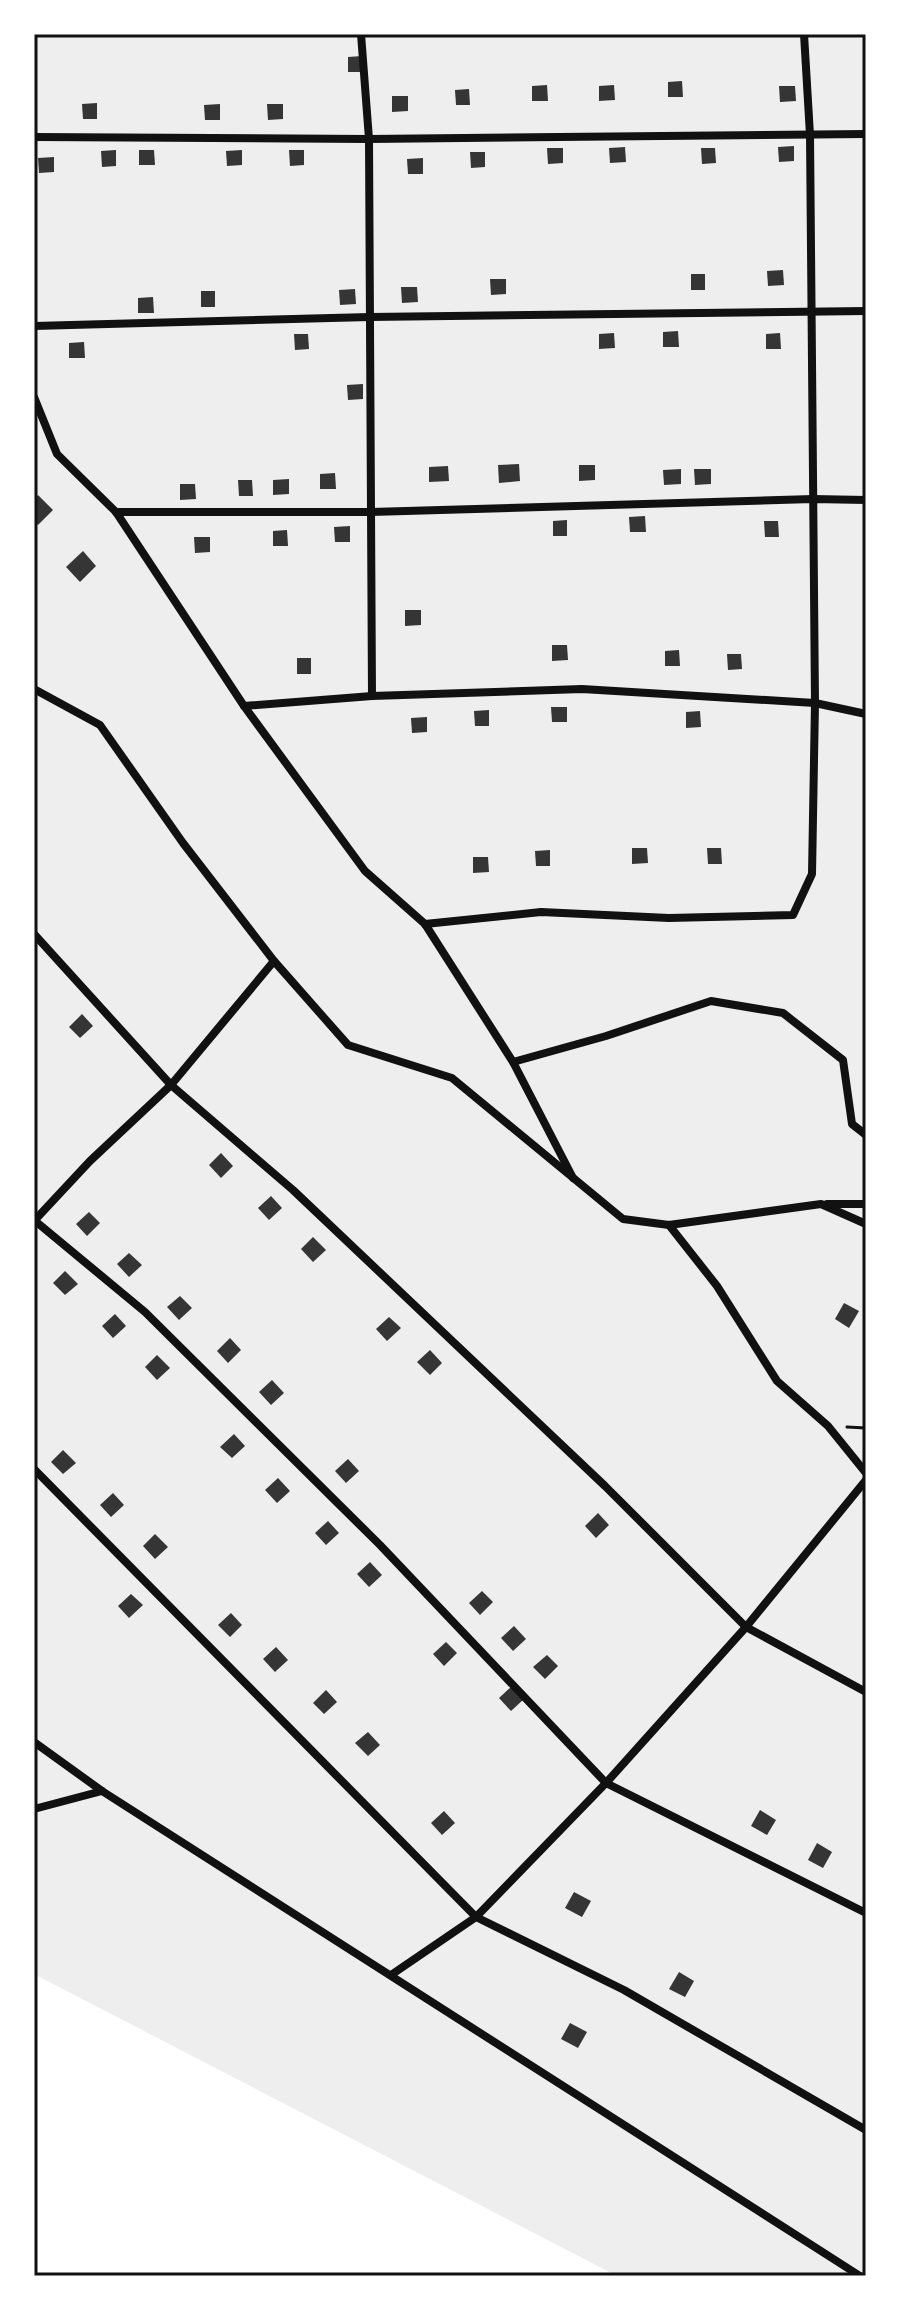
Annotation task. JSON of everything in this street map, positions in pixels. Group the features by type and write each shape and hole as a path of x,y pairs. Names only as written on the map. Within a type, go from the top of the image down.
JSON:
{"street":[{"path":"361,34 369,139 372,696"},
{"path":"425,924 541,912 669,918 793,915 812,874 815,703 812,311 810,135 804,34"},
{"path":"34,137 369,139 866,134"},
{"path":"34,326 370,317 866,311"},
{"path":"34,397 57,454 116,512 244,706 365,871 425,924 513,1062 575,1181"},
{"path":"116,512 371,512 866,500"},
{"path":"34,689 100,725 183,843 274,961 348,1045 452,1078 623,1219 669,1225 821,1204 866,1204"},
{"path":"244,706 372,696 582,689 815,703 866,714"},
{"path":"34,934 171,1085 293,1190 605,1486 746,1627 866,1692"},
{"path":"274,961 171,1085 90,1161 34,1221 145,1312 380,1545 606,1783 866,1913"},
{"path":"513,1062 606,1036 711,1001 783,1013 843,1060 852,1124 866,1135"},
{"path":"821,1204 866,1224"},
{"path":"669,1225 717,1286 777,1381 828,1426 866,1473"},
{"path":"34,1469 476,1917 624,1990 866,2130"},
{"path":"391,1975 476,1917 606,1783 746,1627 866,1480"},
{"path":"34,1742 102,1791 860,2276"},
{"path":"34,1809 102,1791"}],"shaded area":[{"path":"34,34 866,34 866,2276 617,2276 34,1974"}],"building":[{"path":"362,56 363,72 348,72 348,57"},
{"path":"682,81 683,97 668,97 668,82"},
{"path":"547,85 548,101 532,101 532,86"},
{"path":"614,85 615,100 599,101 599,86"},
{"path":"779,86 795,86 796,101 780,102"},
{"path":"469,89 470,105 456,105 455,90"},
{"path":"392,96 408,96 408,111 392,112"},
{"path":"97,103 97,119 83,119 82,104"},
{"path":"220,104 220,120 205,120 204,105"},
{"path":"267,104 283,104 283,119 268,120"},
{"path":"794,146 794,161 779,162 778,147"},
{"path":"625,147 626,162 610,163 609,148"},
{"path":"547,148 563,148 563,163 548,164"},
{"path":"701,148 715,148 716,163 702,164"},
{"path":"116,150 116,166 102,167 101,151"},
{"path":"139,150 154,150 155,165 139,165"},
{"path":"242,150 242,165 227,166 226,151"},
{"path":"289,150 304,150 304,165 290,166"},
{"path":"470,152 485,152 485,167 471,168"},
{"path":"54,157 54,172 39,173 38,158"},
{"path":"423,158 423,174 408,174 407,159"},
{"path":"783,270 784,285 768,286 767,271"},
{"path":"691,274 705,274 705,290 691,290"},
{"path":"490,279 506,279 506,294 491,295"},
{"path":"401,287 417,287 418,302 402,303"},
{"path":"355,289 356,304 340,305 339,290"},
{"path":"201,291 215,291 215,307 201,307"},
{"path":"153,297 154,313 138,313 138,298"},
{"path":"678,331 679,347 663,347 663,332"},
{"path":"614,333 615,348 599,349 599,334"},
{"path":"780,333 781,349 766,349 766,334"},
{"path":"294,334 308,334 309,349 295,350"},
{"path":"84,342 85,358 69,358 69,343"},
{"path":"363,384 363,399 348,400 347,385"},
{"path":"519,464 520,481 499,483 498,465"},
{"path":"579,465 595,465 595,480 579,481"},
{"path":"448,466 449,481 429,482 429,467"},
{"path":"681,469 681,484 664,485 663,470"},
{"path":"694,469 711,469 711,484 695,485"},
{"path":"335,473 336,489 320,489 320,474"},
{"path":"289,479 289,494 273,495 273,480"},
{"path":"238,480 252,480 253,496 239,496"},
{"path":"180,484 195,484 196,499 180,500"},
{"path":"38,495 53,510 38,525 34,521 34,500"},
{"path":"645,516 646,532 630,532 629,517"},
{"path":"567,520 567,536 553,536 553,521"},
{"path":"764,521 778,521 779,537 765,537"},
{"path":"350,526 350,542 335,542 334,527"},
{"path":"287,530 288,546 273,546 273,531"},
{"path":"194,537 210,537 210,552 195,553"},
{"path":"83,551 96,566 80,582 66,567"},
{"path":"405,610 421,610 421,625 405,626"},
{"path":"552,645 567,645 568,660 552,661"},
{"path":"679,650 680,666 665,666 665,651"},
{"path":"727,654 741,654 742,669 728,670"},
{"path":"297,658 311,658 311,674 297,674"},
{"path":"551,707 567,707 567,722 552,722"},
{"path":"489,710 489,726 475,726 474,711"},
{"path":"700,711 701,727 686,728 686,712"},
{"path":"427,717 427,732 412,733 411,718"},
{"path":"632,848 647,848 648,863 632,864"},
{"path":"707,848 721,848 722,864 708,864"},
{"path":"550,850 550,866 536,866 535,851"},
{"path":"473,857 488,857 489,872 473,873"},
{"path":"82,1014 93,1026 80,1038 69,1027"},
{"path":"221,1153 233,1166 221,1178 209,1165"},
{"path":"271,1196 282,1208 269,1220 258,1208"},
{"path":"89,1212 100,1223 87,1236 76,1224"},
{"path":"313,1237 326,1250 313,1262 301,1249"},
{"path":"129,1253 142,1265 129,1277 117,1264"},
{"path":"65,1271 78,1284 65,1295 53,1283"},
{"path":"180,1296 192,1308 179,1320 167,1307"},
{"path":"844,1303 859,1311 849,1328 835,1319"},
{"path":"115,1314 126,1326 113,1338 102,1326"},
{"path":"389,1317 401,1328 387,1341 376,1329"},
{"path":"230,1338 241,1350 228,1363 217,1351"},
{"path":"430,1350 442,1363 430,1375 417,1362"},
{"path":"157,1355 170,1368 157,1380 145,1367"},
{"path":"272,1380 284,1393 271,1405 259,1392"},
{"path":"234,1434 245,1446 232,1458 220,1447"},
{"path":"63,1450 76,1463 63,1474 51,1462"},
{"path":"348,1459 359,1471 346,1483 335,1471"},
{"path":"278,1478 290,1491 277,1503 265,1490"},
{"path":"113,1493 124,1505 111,1517 100,1505"},
{"path":"598,1513 609,1525 596,1538 585,1526"},
{"path":"328,1521 339,1533 326,1545 315,1533"},
{"path":"155,1534 168,1547 155,1559 143,1546"},
{"path":"370,1562 382,1575 369,1587 357,1574"},
{"path":"482,1591 493,1602 480,1615 469,1603"},
{"path":"131,1594 143,1605 129,1618 118,1606"},
{"path":"231,1613 242,1625 230,1637 218,1625"},
{"path":"514,1626 526,1639 513,1651 501,1638"},
{"path":"446,1642 457,1653 444,1666 433,1654"},
{"path":"276,1647 288,1660 275,1672 263,1659"},
{"path":"547,1655 558,1666 545,1679 533,1667"},
{"path":"512,1686 524,1699 511,1711 499,1698"},
{"path":"326,1690 337,1702 324,1714 313,1703"},
{"path":"368,1732 380,1745 368,1756 355,1743"},
{"path":"760,1810 776,1820 767,1835 751,1826"},
{"path":"444,1811 455,1823 442,1835 431,1823"},
{"path":"817,1843 832,1852 823,1868 808,1860"},
{"path":"574,1892 591,1901 582,1917 565,1908"},
{"path":"679,1972 694,1981 685,1997 669,1989"},
{"path":"570,2023 587,2032 578,2048 561,2039"}]}
